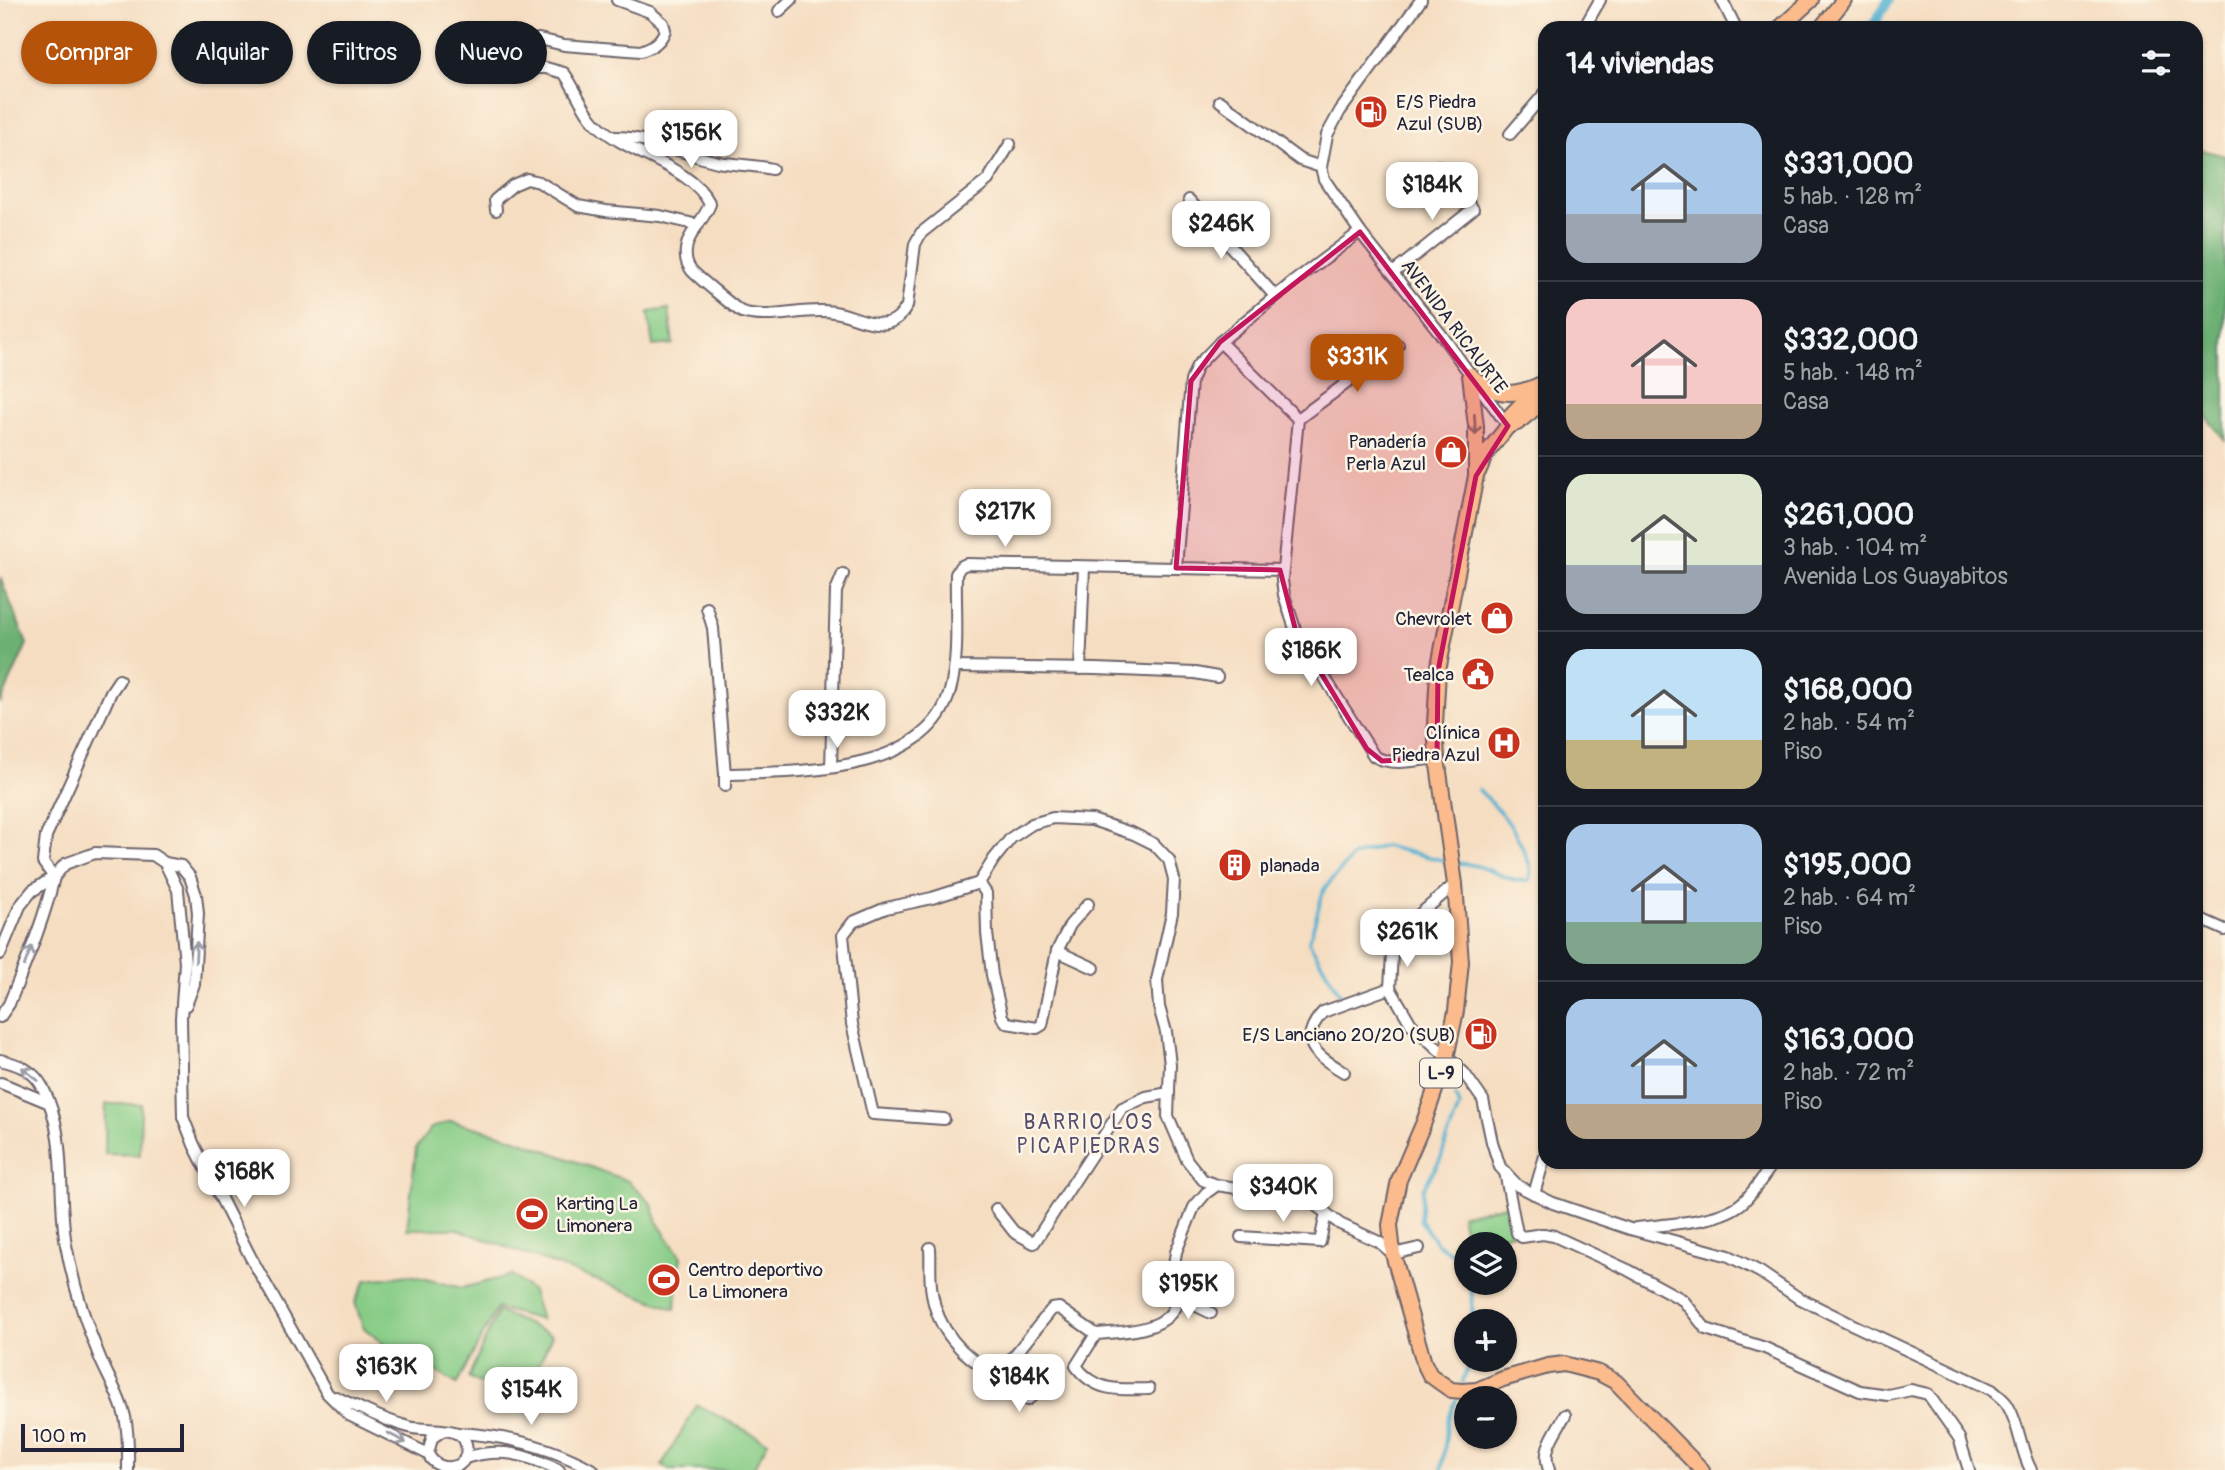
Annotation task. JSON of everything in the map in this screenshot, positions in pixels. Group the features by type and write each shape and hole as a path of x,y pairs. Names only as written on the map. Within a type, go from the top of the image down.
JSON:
{"main road":[{"path":"1827,21 1844,0"},
{"path":"1834,21 1850,0"},
{"path":"1788,21 1808,4"},
{"path":"1795,21 1808,4"},
{"path":"1470,375 1483,386 1503,393 1516,393 1538,384"},
{"name":"L-9","path":"1470,375 1476,426 1476,476 1438,671 1435,724 1437,758 1455,884 1461,962 1446,1058 1427,1115 1394,1196 1390,1225 1393,1254 1424,1363 1430,1375 1451,1390 1477,1390 1548,1366 1564,1364 1581,1367 1616,1382 1702,1470"},
{"name":"L-9","path":"1476,476 1486,454 1508,426 1508,418 1538,387"},
{"name":"L-9","path":"1508,426 1517,424 1538,406"}],"street":[{"path":"617,0 658,18 665,30 663,37 650,48 641,51 564,45 539,39 524,44 522,62 527,68 564,72 599,127 690,181 705,194 710,204 706,216 698,225 686,249 686,258 690,269 742,312 833,312 886,323 902,313 907,306 915,244 921,233 988,180 1010,144"},
{"path":"779,11 791,0"},
{"path":"1220,101 1300,160 1321,167 1326,135 1340,110 1421,0"},
{"path":"1588,21 1600,0"},
{"path":"1722,0 1732,21"},
{"path":"1510,134 1538,101"},
{"path":"615,137 638,138 719,162 772,169"},
{"path":"1394,273 1473,209 1438,166"},
{"name":"AVENIDA RICAURTE","path":"1321,167 1324,179 1360,232 1394,273 1508,426"},
{"path":"496,210 495,200 501,194 527,179 539,182 578,206 660,216 698,225"},
{"path":"1189,201 1275,296"},
{"path":"1176,568 1189,392 1197,366 1220,342 1275,296 1360,232"},
{"path":"1220,342 1298,419"},
{"path":"1398,345 1298,419 1282,570 1284,596 1296,632 1367,749 1382,761 1437,758"},
{"path":"726,774 800,772 871,759 905,746 935,723 944,708 954,667 956,574 960,567 966,564 1282,570"},
{"path":"1080,669 1084,567"},
{"path":"831,767 836,591 843,574"},
{"path":"707,608 713,628 725,786"},
{"path":"954,667 1195,673 1217,677"},
{"path":"0,1017 9,1004 45,916 54,877 43,862 46,836 111,692 119,680"},
{"path":"944,1119 873,1114 852,1024 843,935 853,922 886,908 932,898 979,883 993,859 1011,838 1031,824 1053,818 1092,820 1134,834 1154,844 1169,860 1174,879 1172,913 1157,981 1170,1064 1168,1116 1186,1160 1203,1180 1217,1185 1280,1195 1314,1204 1340,1224 1379,1242 1393,1254 1419,1248"},
{"path":"0,954 20,906 32,891 54,877 65,864 95,853 153,855 165,863 181,866 190,877 198,913 194,984 181,1018"},
{"path":"165,863 178,890 185,963 181,1018 183,1117 250,1256 327,1393 349,1415 430,1462 448,1469 481,1453 505,1452 559,1470"},
{"path":"979,883 986,893 992,975 1002,1017 1007,1023 1037,1028 1042,1026 1057,951 1070,925 1088,904"},
{"path":"1455,884 1405,928 1392,954 1390,988 1411,1024 1464,1073 1483,1100 1500,1167 1518,1186 1553,1203 1630,1229 1729,1256 1760,1272 1797,1297 1992,1390 2008,1404 2031,1470"},
{"path":"2203,920 2225,930"},
{"path":"1057,951 1094,968"},
{"path":"1344,1072 1317,1055 1311,1047 1311,1031 1316,1020 1323,1012 1390,988"},
{"path":"0,1061 5,1070 1,1083 47,1102"},
{"path":"0,1061 16,1064 36,1077 45,1091 56,1120 62,1206 71,1269 87,1325 126,1419 128,1470"},
{"path":"996,1209 1014,1232 1034,1243 1122,1108 1146,1097 1169,1093"},
{"path":"1534,1194 1541,1169"},
{"path":"1630,1229 1700,1220 1722,1214 1743,1203 1769,1169"},
{"path":"1505,1172 1517,1233 1522,1237 1543,1234 1554,1236 1628,1270 1683,1300 1706,1329 1765,1348 1860,1391 1888,1395 1911,1390 1928,1394 1959,1438 1969,1470"},
{"path":"995,1373 1005,1367 1052,1309 1059,1308 1096,1334 1159,1323 1170,1314 1180,1298 1174,1265 1176,1252 1194,1207 1217,1185"},
{"path":"1241,1237 1320,1242 1326,1213"},
{"path":"930,1248 932,1294 947,1334 962,1350 995,1373 1007,1388 1027,1400 1050,1382"},
{"path":"1180,1298 1211,1313"},
{"path":"1096,1334 1076,1366 1083,1375 1100,1387 1117,1390 1149,1389"},
{"path":"327,1393 386,1421 416,1428 513,1438 593,1470"},
{"path":"1549,1470 1545,1457 1549,1441 1565,1415"},
{"path":"430,1462 432,1437 442,1431"},
{"path":"456,1433 465,1441 460,1464"}],"highlighted area":[{"path":"1360,232 1508,426 1476,476 1438,671 1437,758 1382,761 1367,749 1296,632 1280,570 1176,568 1191,381 1220,342"}],"green space":[{"path":"2203,150 2225,156 2225,440 2203,413"},
{"path":"669,309 673,344 653,346 648,312"},
{"path":"0,577 27,644 0,704"},
{"path":"106,1104 141,1104 140,1155 105,1154"},
{"name":"Karting La Limonera","path":"451,1121 508,1136 628,1181 651,1203 659,1225 681,1257 675,1309 457,1229 407,1229 416,1148 431,1128"},
{"path":"1510,1204 1516,1232 1465,1232 1461,1215"},
{"path":"410,1275 462,1288 512,1275 532,1291 541,1320 497,1308 457,1384 429,1367 401,1359 363,1327 355,1302 366,1280"},
{"path":"498,1311 552,1335 522,1401 468,1378"},
{"path":"697,1405 768,1442 752,1470 669,1470 662,1465"}],"waterway":[{"path":"1876,21 1889,0"},
{"path":"1457,863 1477,866 1515,880 1528,881 1530,877 1528,861 1510,824 1479,790"},
{"path":"1344,1001 1309,942 1324,889 1353,856 1384,846 1446,861"},
{"path":"1454,1255 1437,1244 1420,1220 1423,1189 1441,1158 1459,1107 1456,1096"},
{"path":"1472,1295 1472,1309"},
{"path":"1463,1382 1466,1372"},
{"path":"1442,1470 1448,1420 1454,1405"}],"place":[{"name":"E/S Piedra Azul (SUB)","path":"1371,112"},
{"name":"Panadería Perla Azul","path":"1451,452"},
{"name":"Chevrolet","path":"1497,618"},
{"name":"Tealca","path":"1478,674"},
{"name":"Clínica Piedra Azul","path":"1504,743"},
{"name":"planada","path":"1235,865"},
{"name":"E/S Lanciano 20/20 (SUB)","path":"1481,1034"},
{"name":"Karting La Limonera","path":"532,1214"},
{"name":"Centro deportivo La Limonera","path":"664,1280"}],"district":[{"name":"BARRIO LOS PICAPIEDRAS","path":"1089,1134"}]}
